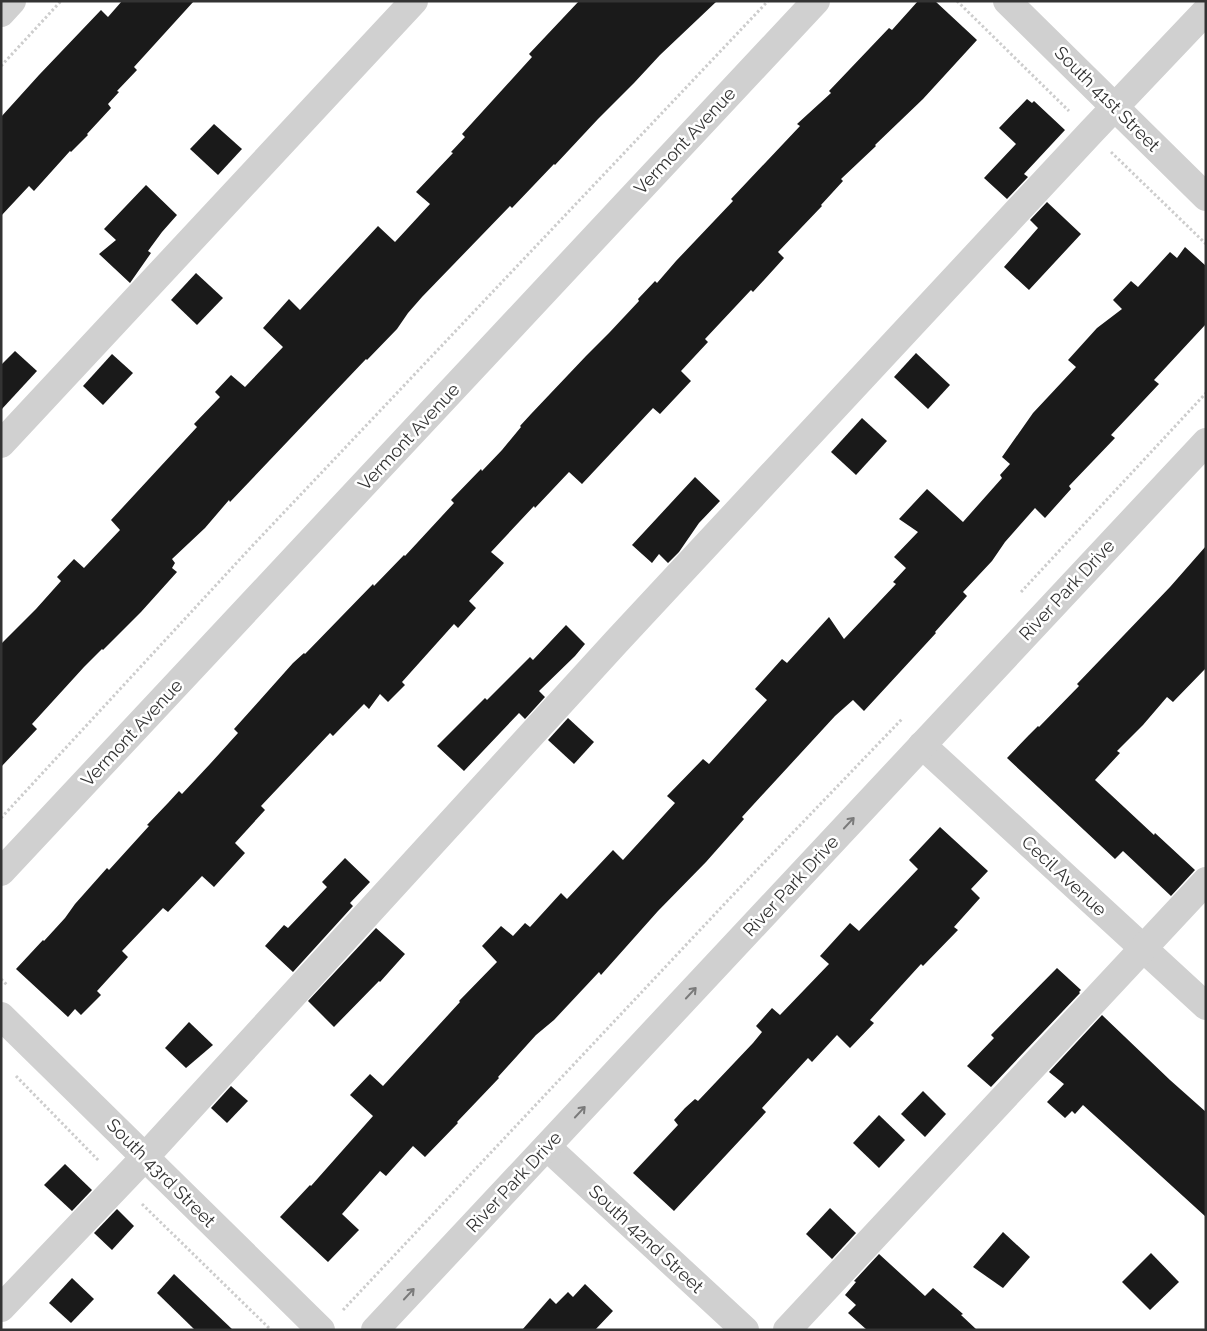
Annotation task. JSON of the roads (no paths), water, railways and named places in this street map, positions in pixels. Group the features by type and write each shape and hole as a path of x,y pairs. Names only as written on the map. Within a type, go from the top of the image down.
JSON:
{"street":[{"path":"1,13 12,1"},
{"path":"1,444 414,1"},
{"name":"Vermont Avenue","path":"1,872 816,1"},
{"name":"South 41st Street","path":"1007,1 1206,197"},
{"path":"1,1308 145,1157 617,641 1091,132 1206,12"},
{"name":"River Park Drive","path":"375,1330 1206,442"},
{"name":"Cecil Avenue","path":"922,745 1206,1006"},
{"path":"787,1330 1206,881"},
{"name":"South 43rd Street","path":"1,1016 145,1157 330,1323"},
{"name":"South 42nd Street","path":"547,1148 745,1330"}]}
